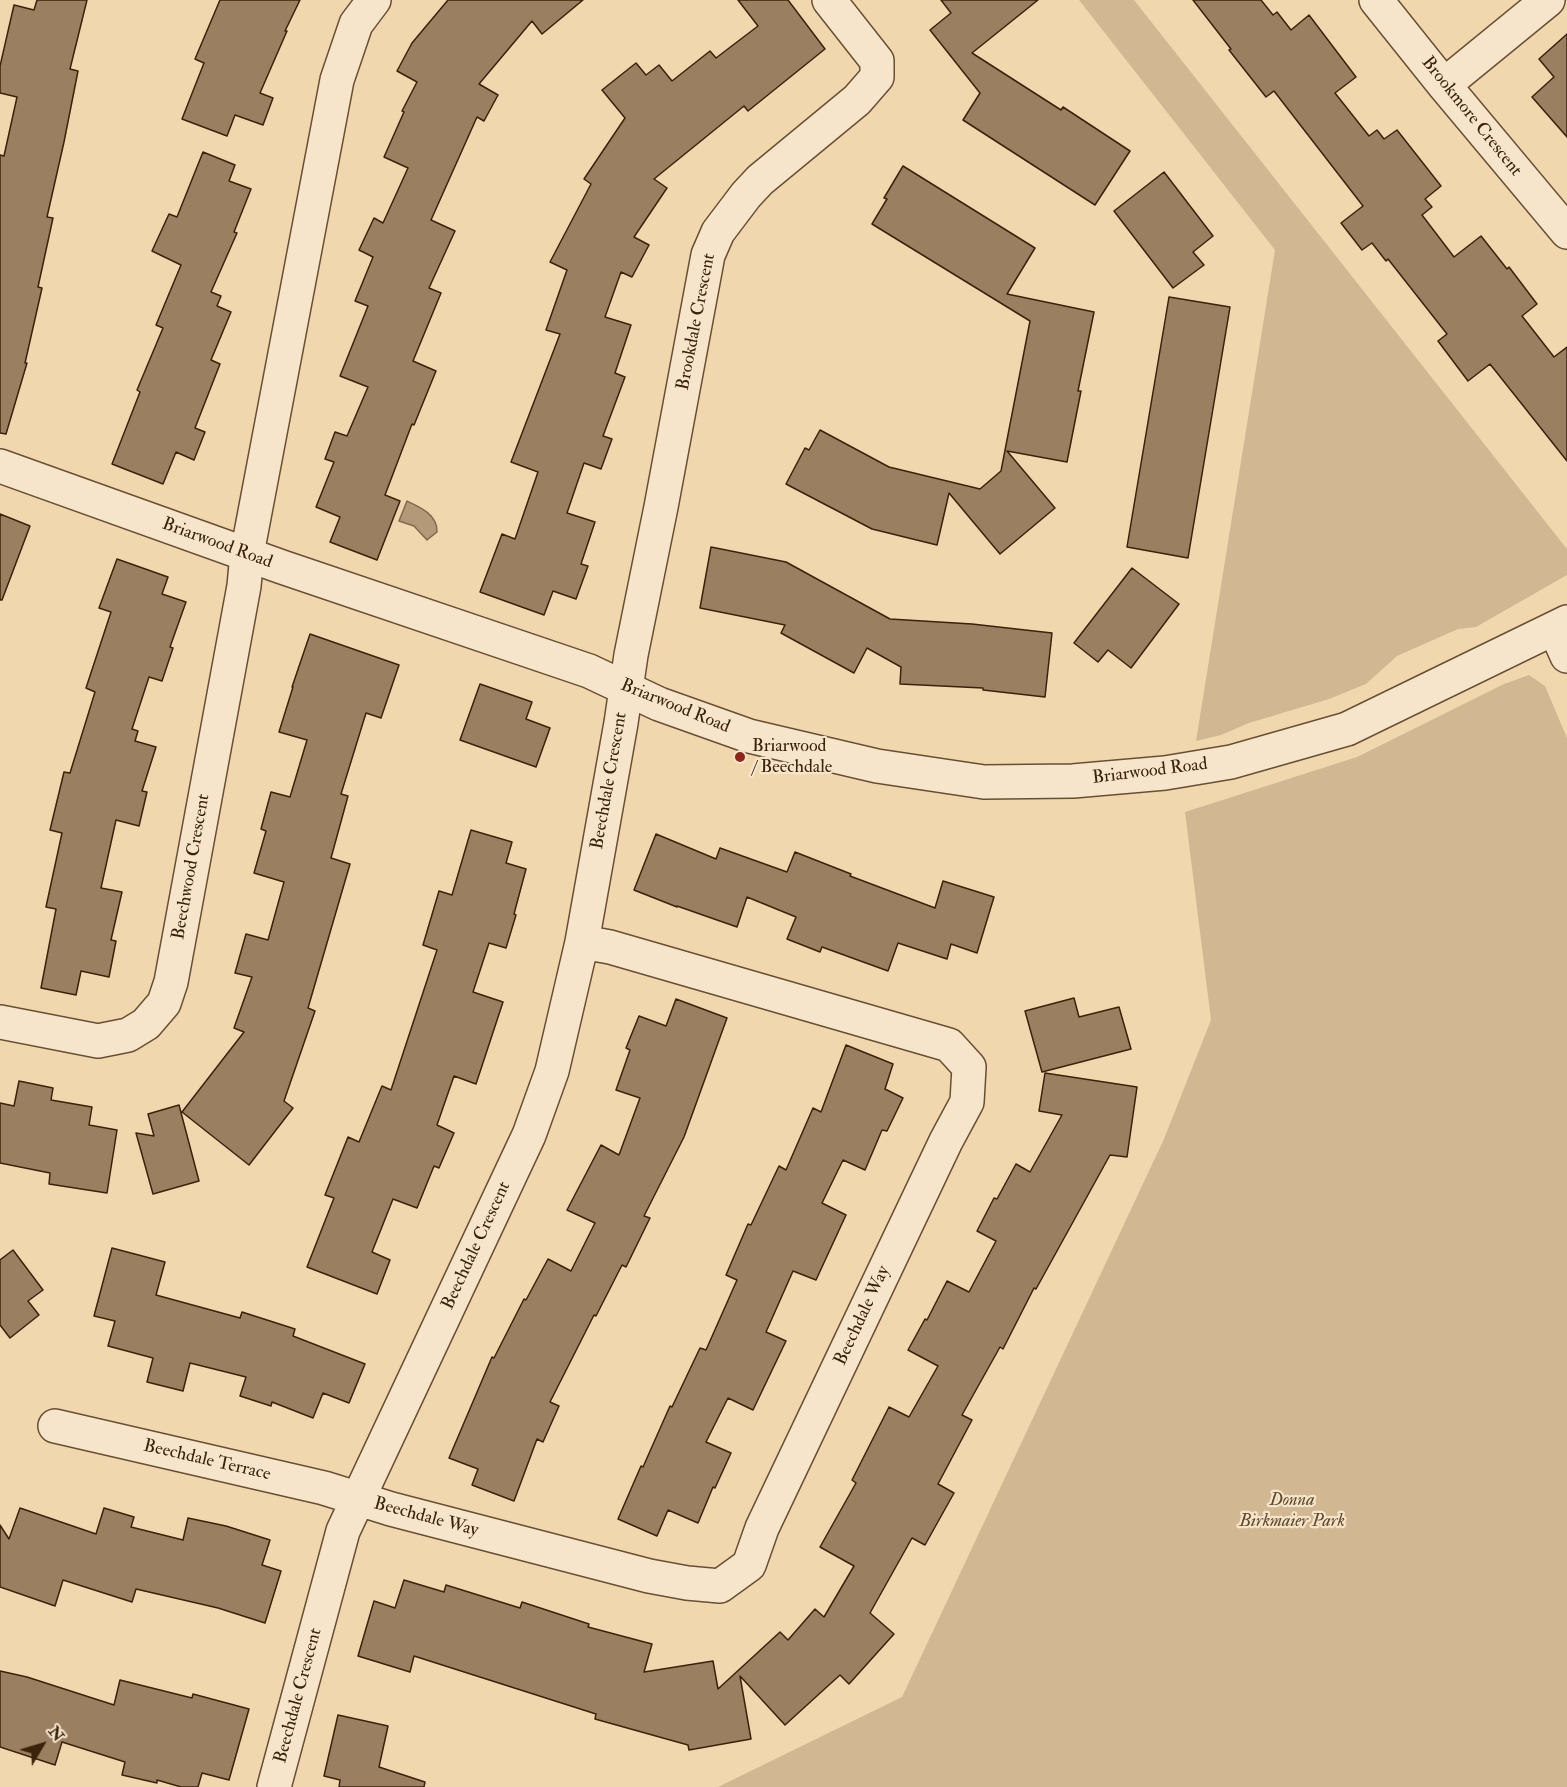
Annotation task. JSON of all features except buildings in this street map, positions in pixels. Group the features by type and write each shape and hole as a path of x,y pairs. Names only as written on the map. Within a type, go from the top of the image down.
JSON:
{"street":[{"path":"247,554 337,80 356,24 374,0"},
{"name":"Brookdale Crescent","path":"626,689 708,255 718,232 760,180 857,100 877,77 877,61 829,0"},
{"name":"Brookmore Crescent","path":"1376,0 1567,232"},
{"path":"1444,85 1548,0"},
{"name":"Briarwood Road","path":"0,466 247,554 589,671 659,704 749,736 877,766 984,782 1072,781 1166,773 1231,762 1347,729 1518,644 1563,635"},
{"name":"Beechwood Crescent","path":"0,1022 98,1041 128,1035 146,1024 164,1003 173,971 244,586 247,554"},
{"name":"Beechdale Crescent","path":"274,1787 343,1531 529,1134 552,1071 582,942 626,689"},
{"name":"Beechdale Way","path":"357,1499 649,1576 720,1586 749,1565 762,1528 946,1141 967,1102 969,1067 949,1046 610,947 582,942"},
{"name":"Beechdale Terrace","path":"55,1426 324,1488 357,1499"}],"green space":[{"path":"1079,0 1134,0 1567,549 1567,575 1476,627 1458,629 1397,656 1366,684 1329,699 1249,723 1221,735 1196,741 1275,250"},
{"name":"Donna Birkmaier Park","path":"1529,675 1545,686 1567,738 1567,1787 718,1787 902,1697 1164,1139 1211,1020 1185,812 1357,757 1504,684"}],"shaded area":[{"path":"407,501 427,512 435,521 437,532 427,540 414,526 399,521"}],"place":[{"name":"Briarwood / Beechdale","path":"740,757"}]}
